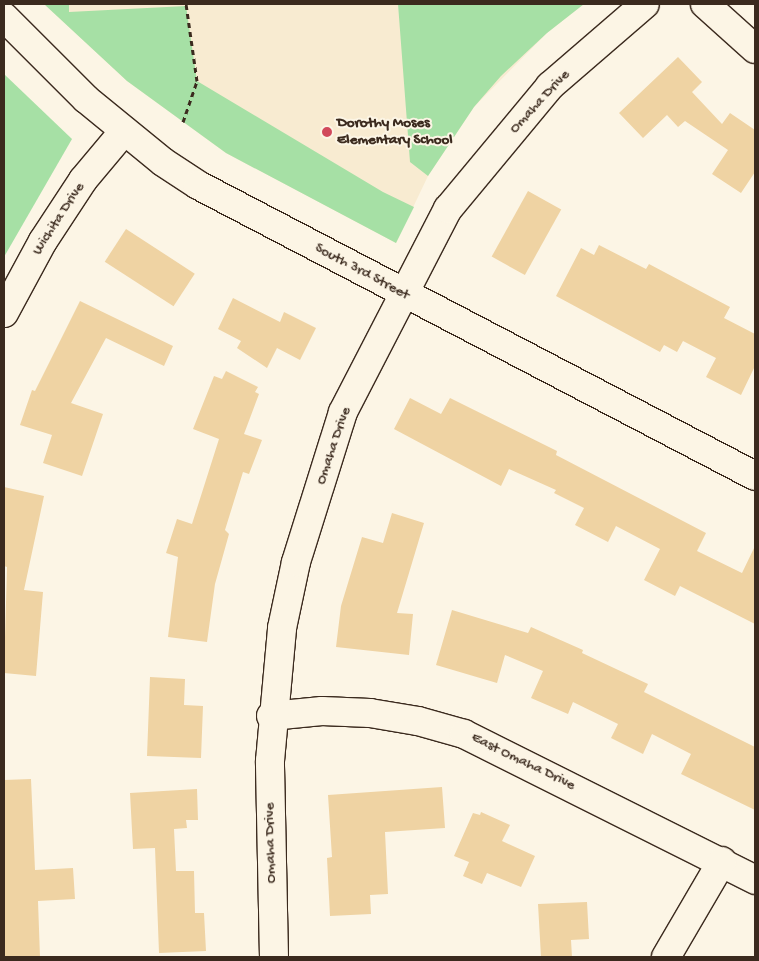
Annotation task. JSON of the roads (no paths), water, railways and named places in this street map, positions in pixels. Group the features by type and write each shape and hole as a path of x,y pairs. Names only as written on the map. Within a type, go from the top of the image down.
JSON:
{"street":[{"name":"Omaha Drive","path":"274,957 271,716 282,628 296,562 343,412 406,295 448,209 550,86 645,4"},
{"path":"704,4 755,49"},
{"name":"South 3rd Street","path":"4,17 19,35 124,131 163,162 234,206 755,476"},
{"name":"Wichita Drive","path":"4,314 58,218 83,180 124,131"},
{"name":"East Omaha Drive","path":"271,716 322,711 370,713 418,721 464,734 722,861 755,880"},
{"path":"666,957 722,861"}],"place":[{"name":"Dorothy Moses Elementary School","path":"327,132"}]}
